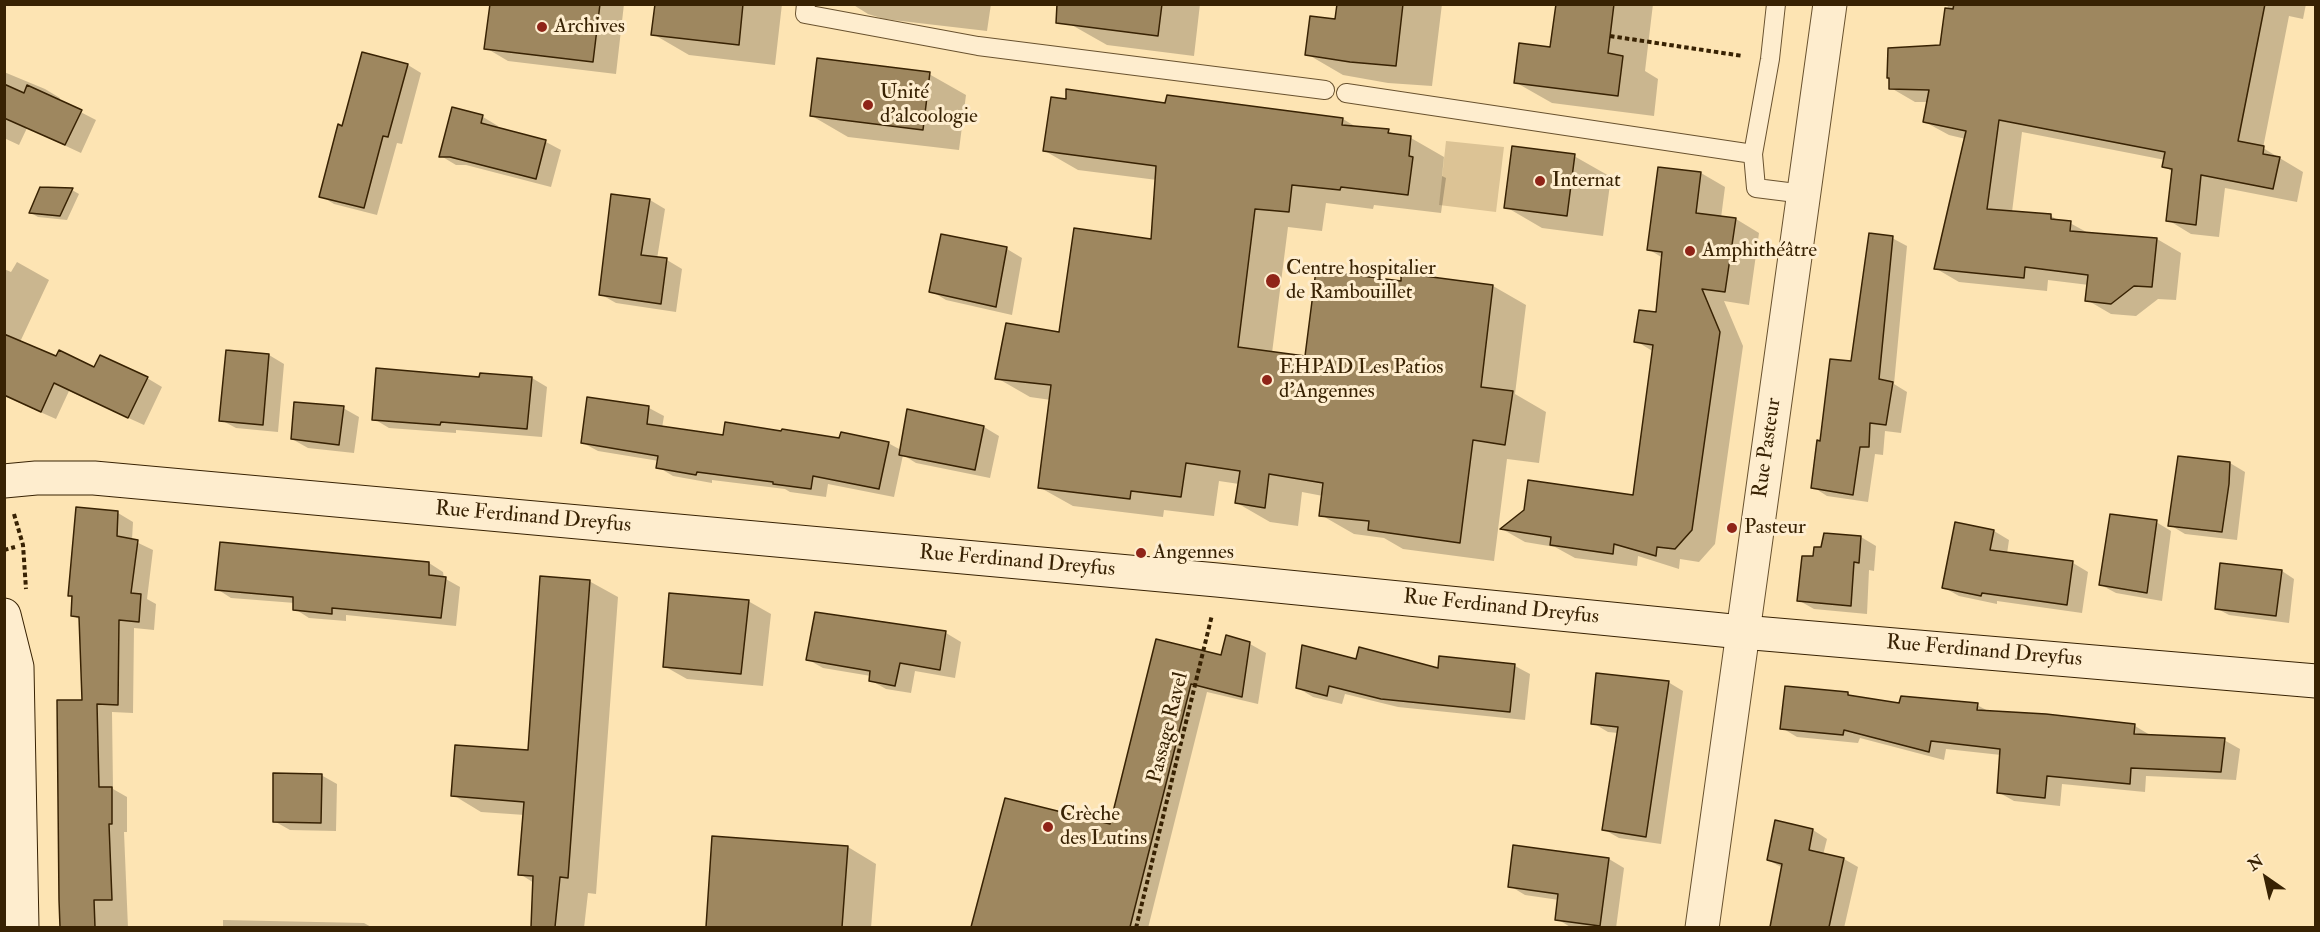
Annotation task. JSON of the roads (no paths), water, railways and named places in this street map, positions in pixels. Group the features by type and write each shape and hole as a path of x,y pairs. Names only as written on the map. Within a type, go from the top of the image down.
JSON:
{"street":[{"name":"Rue Pasteur","path":"1702,927 1830,4"},
{"name":"Rue Ferdinand Dreyfus","path":"4,481 36,478 94,478 1229,581 1742,632 2316,681"},
{"path":"4,615 8,652 17,667 22,927"}],"lane":[{"path":"806,4 805,14 978,46 1324,90"},
{"path":"1776,4 1770,59 1753,154 1756,188 1804,194"},
{"path":"1347,93 1753,154"}],"place":[{"name":"Archives","path":"542,27"},
{"name":"Unité d'alcoologie","path":"868,105"},
{"name":"Internat","path":"1540,181"},
{"name":"Amphithéâtre","path":"1690,251"},
{"name":"Centre hospitalier de Rambouillet","path":"1273,281"},
{"name":"EHPAD Les Patios d'Angennes","path":"1267,380"},
{"name":"Pasteur","path":"1732,528"},
{"name":"Angennes","path":"1141,553"},
{"name":"Crèche des Lutins","path":"1048,827"}]}
